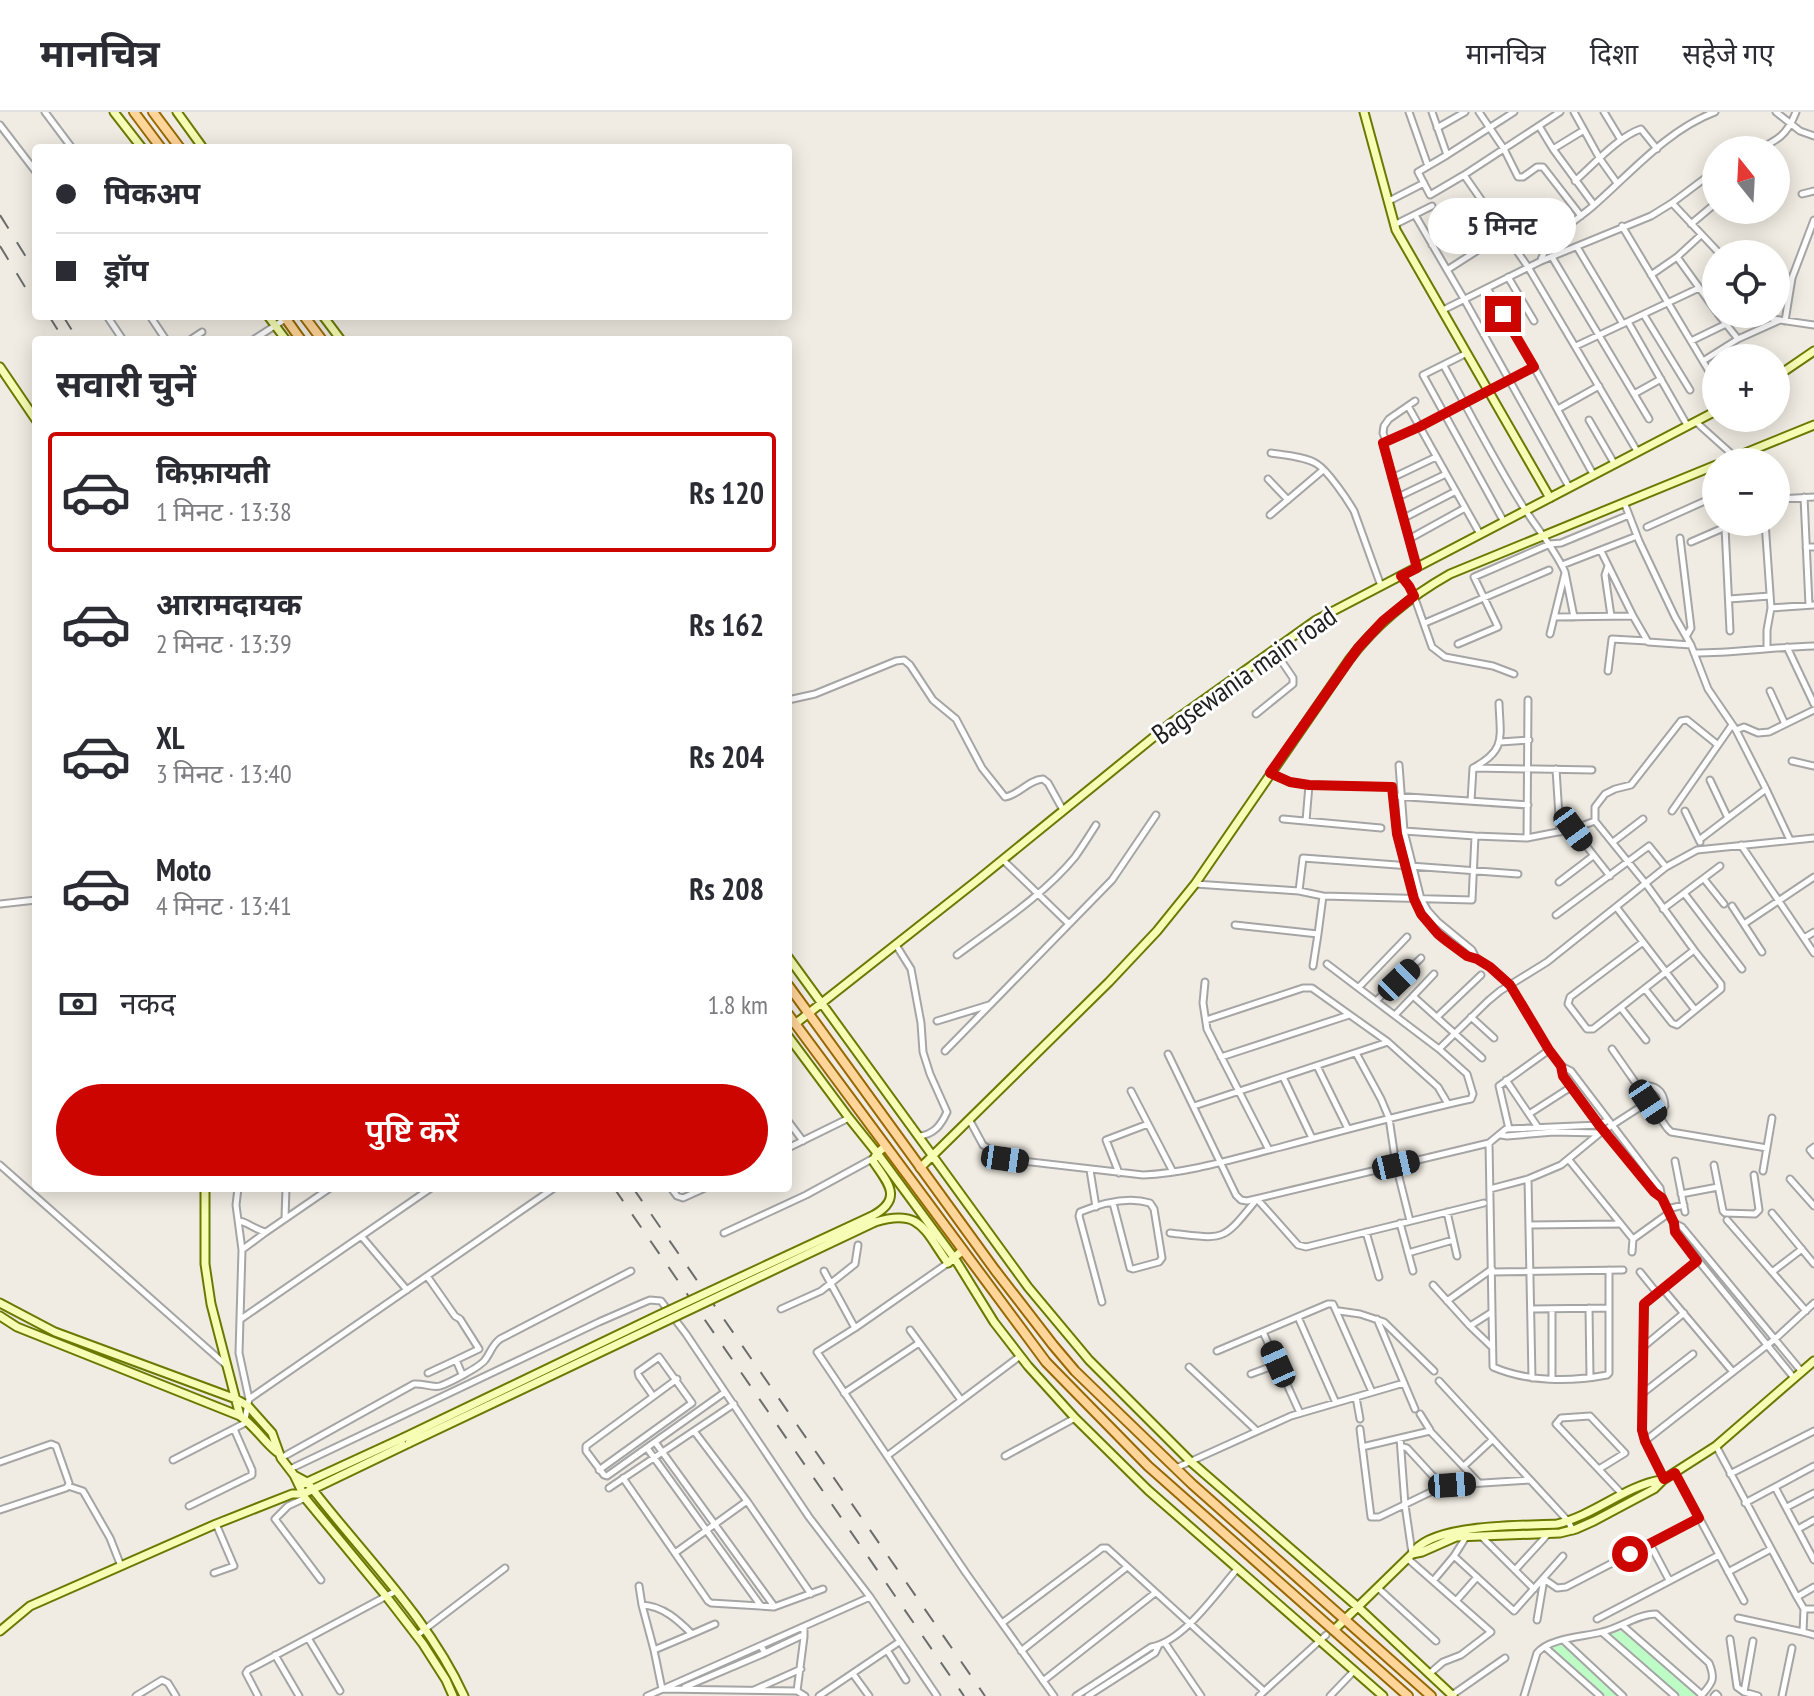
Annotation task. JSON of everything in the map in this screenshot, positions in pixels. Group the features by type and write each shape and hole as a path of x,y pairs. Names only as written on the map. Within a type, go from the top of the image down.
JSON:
{"main road":[{"path":"134,112 158,144"},
{"path":"153,112 177,144"},
{"path":"792,991 995,1270 1075,1371 1175,1468 1431,1696"},
{"path":"792,1021 1046,1362 1148,1466 1240,1547 1327,1635 1408,1696"}],"street":[{"path":"45,112 69,144"},
{"path":"114,112 139,144"},
{"path":"177,112 200,144"},
{"path":"1364,112 1394,225 1550,498"},
{"path":"1409,112 1428,166"},
{"path":"1432,112 1447,155"},
{"path":"1437,128 1465,112"},
{"path":"1479,112 1520,177 1543,167 1581,216"},
{"path":"1514,112 1418,172 1430,195 1560,112"},
{"path":"1574,112 1617,183"},
{"path":"1604,112 1621,140"},
{"path":"1541,261 1548,244 1617,183 1689,124 1715,112"},
{"path":"1776,112 1800,131 1814,136"},
{"path":"1781,136 1789,129 1796,112"},
{"path":"0,125 32,167"},
{"path":"1539,126 1594,205"},
{"path":"1575,181 1637,129 1641,129 1657,149"},
{"path":"1553,149 1584,130"},
{"path":"1464,175 1528,267 1637,451"},
{"path":"1443,310 1541,261 1651,216 1702,180"},
{"path":"1388,201 1424,183"},
{"path":"1802,194 1814,191"},
{"path":"1672,203 1706,240"},
{"path":"1394,225 1432,206"},
{"path":"1432,245 1489,212"},
{"path":"1415,215 1569,487"},
{"path":"1691,224 1702,215"},
{"path":"1790,287 1814,220"},
{"path":"1622,226 1702,359"},
{"path":"1447,270 1503,234"},
{"path":"1651,275 1701,235"},
{"path":"1577,247 1688,426"},
{"path":"1552,257 1649,419"},
{"path":"1677,257 1702,292"},
{"path":"1508,277 1534,321"},
{"path":"1487,288 1593,474"},
{"path":"1576,346 1699,288"},
{"path":"1644,315 1690,390"},
{"path":"271,320 283,336"},
{"path":"259,336 282,320"},
{"path":"1790,322 1814,325"},
{"path":"1691,341 1718,328"},
{"path":"1729,328 1738,339"},
{"path":"1730,344 1765,328"},
{"path":"196,336 202,332"},
{"path":"1790,367 1814,351"},
{"path":"1467,353 1423,375 1504,522"},
{"path":"1444,366 1525,510 1562,565 1574,617"},
{"path":"0,367 32,414"},
{"path":"1417,568 1383,443 1534,367"},
{"path":"1634,394 1661,379"},
{"path":"1558,409 1599,386"},
{"path":"1386,441 1383,433 1385,424 1415,401"},
{"path":"1408,406 1480,535"},
{"name":"Bagsewania main road","path":"896,945 1194,705 1316,620 1702,419"},
{"path":"1589,420 1614,463"},
{"path":"1696,422 1725,448"},
{"path":"1758,448 1814,425"},
{"path":"1271,453 1312,462 1323,470 1348,500 1381,586"},
{"path":"1392,478 1436,457"},
{"path":"1270,515 1323,470"},
{"path":"920,1168 1141,949 1195,884 1358,648 1412,591 1702,471"},
{"path":"1398,497 1446,474"},
{"path":"1268,479 1288,500"},
{"path":"1404,518 1456,491"},
{"path":"1771,608 1812,605 1804,497"},
{"path":"1790,498 1814,497"},
{"path":"1624,502 1675,617 1687,636 1708,689 1742,743 1790,840"},
{"path":"1647,527 1702,502"},
{"path":"1409,539 1465,508"},
{"path":"1458,644 1498,627 1474,577 1550,544 1561,543 1629,515"},
{"path":"1562,565 1637,536"},
{"path":"1691,542 1705,536"},
{"path":"1726,536 1730,631"},
{"path":"1766,536 1771,608 1767,647"},
{"path":"1680,538 1691,628 1687,636"},
{"path":"1806,547 1814,547"},
{"path":"1601,551 1648,642"},
{"path":"1608,566 1605,575 1611,616"},
{"path":"1425,623 1549,570"},
{"path":"1550,634 1565,572"},
{"path":"1401,576 1412,591 1432,647 1445,657 1493,666 1514,674"},
{"path":"1729,599 1770,596"},
{"path":"1675,617 1689,614"},
{"path":"1554,617 1633,616"},
{"path":"1608,671 1612,639 1691,645"},
{"path":"1694,653 1814,646"},
{"path":"1672,811 1723,738 1734,729 1744,727 1765,733 1814,707 1787,647"},
{"path":"1256,714 1293,684 1293,678 1274,649"},
{"path":"792,699 815,694 904,660 933,700 956,719 985,773 1002,796 1010,797 1036,780 1043,779 1063,810"},
{"path":"1770,691 1785,724"},
{"path":"1527,838 1528,700"},
{"path":"1473,768 1490,760 1500,742 1499,703"},
{"path":"1645,989 1672,1023 1677,1025 1721,989 1721,984 1595,821 1595,807 1600,799 1615,789 1631,785 1681,721 1687,720 1718,745"},
{"path":"1500,742 1529,740"},
{"path":"1792,761 1814,766"},
{"path":"1399,765 1404,831 1421,899 1432,917 1472,950 1477,959"},
{"path":"1473,768 1592,770"},
{"path":"1471,801 1473,768"},
{"path":"1556,769 1560,832"},
{"path":"1270,773 1290,782 1309,785 1400,787"},
{"path":"1710,780 1728,818"},
{"path":"1306,821 1309,785"},
{"path":"1392,787 1395,822 1405,866 1421,914 1438,934 1467,956 1495,971 1510,985 1561,1066 1563,1076 1601,1129 1662,1198"},
{"path":"1699,840 1766,789"},
{"path":"1393,796 1528,805"},
{"path":"1685,811 1706,849"},
{"path":"945,1051 1112,880 1156,815"},
{"path":"1283,819 1381,828"},
{"path":"1613,842 1643,819"},
{"path":"1404,831 1527,838 1573,829 1595,821"},
{"path":"957,955 1037,893 1074,858 1096,825"},
{"path":"1573,829 1610,876"},
{"path":"1195,884 1299,891 1323,896 1472,900 1475,836"},
{"path":"1439,1049 1488,1001 1547,962 1666,867 1697,850 1814,838"},
{"path":"1741,845 1814,953"},
{"path":"1556,915 1649,846 1666,867"},
{"path":"1559,882 1593,856"},
{"path":"1299,891 1303,858 1518,874"},
{"path":"1003,860 1069,924"},
{"path":"1663,909 1720,866"},
{"path":"1744,924 1814,877"},
{"path":"1704,879 1724,904"},
{"path":"1684,893 1742,969"},
{"path":"1313,966 1323,896"},
{"path":"0,904 32,900"},
{"path":"1732,906 1762,952"},
{"path":"1617,908 1695,1010"},
{"path":"1235,925 1318,934"},
{"path":"1804,938 1814,932"},
{"path":"1359,987 1407,937"},
{"path":"1643,942 1568,1000 1587,1029 1590,1030 1621,1008 1694,950"},
{"path":"792,1018 808,1014 896,945 911,969 923,1052 947,1112 933,1132 921,1139"},
{"path":"1376,1001 1421,958"},
{"path":"792,963 1028,1287 1089,1360 1190,1461 1359,1608 1453,1696 1505,1658"},
{"path":"970,1121 983,1145 1005,1159 1143,1175 1221,1162 1471,1099 1473,1094 1467,1074 1327,964"},
{"path":"1395,1015 1434,974"},
{"path":"1437,1017 1481,975"},
{"path":"1205,982 1203,1003 1207,1029 1269,1150"},
{"path":"1206,1020 1307,987 1315,989 1388,1042 1438,1087 1448,1104"},
{"path":"1413,996 1482,1058"},
{"path":"937,1021 990,1004"},
{"path":"1621,1008 1646,1040"},
{"path":"1221,1057 1351,1015"},
{"path":"1471,1017 1494,1038"},
{"path":"792,1041 994,1322 1075,1418 1148,1490 1238,1568 1327,1635 1354,1671 1383,1696"},
{"path":"1194,1106 1388,1042"},
{"path":"1612,1049 1658,1116 1675,1134 1767,1148"},
{"path":"1509,1129 1500,1084 1549,1050"},
{"path":"1356,1053 1389,1118 1396,1165 1410,1221"},
{"path":"1168,1054 1238,1198 1247,1201 1489,1143 1509,1129 1601,1129"},
{"path":"1317,1066 1348,1129"},
{"path":"1561,1066 1571,1071 1649,1171 1660,1188 1675,1232 1697,1261 1767,1345 1798,1375"},
{"path":"1283,1077 1312,1138"},
{"path":"1506,1080 1537,1127"},
{"path":"1638,1086 1650,1085 1660,1091 1665,1106 1658,1116"},
{"path":"1529,1114 1571,1087"},
{"path":"1131,1091 1173,1172"},
{"path":"1490,1189 1555,1168 1569,1160 1601,1129 1648,1102"},
{"path":"792,1146 849,1118"},
{"path":"1763,1171 1772,1118"},
{"path":"1119,1173 1106,1140 1148,1124"},
{"path":"792,1126 803,1141"},
{"path":"1500,1134 1601,1129"},
{"path":"1489,1143 1492,1363 1495,1368 1532,1378 1552,1379 1605,1376 1609,1373 1609,1270"},
{"path":"724,1233 806,1195 875,1156 886,1146"},
{"path":"1814,1147 1810,1150 1814,1155"},
{"path":"873,1219 890,1202 891,1195 875,1156"},
{"path":"1569,1160 1633,1239 1632,1252"},
{"path":"1633,1239 1668,1211 1684,1209 1675,1161"},
{"path":"0,1165 228,1367"},
{"path":"1714,1165 1724,1212 1755,1214 1760,1208 1754,1175"},
{"path":"1090,1170 1096,1207"},
{"path":"1528,1179 1532,1378"},
{"path":"1790,1179 1814,1206"},
{"path":"1681,1194 1718,1187"},
{"path":"205,1192 205,1264 211,1304 236,1399 245,1419 280,1456 291,1472 299,1495 386,1596 446,1680 453,1696"},
{"path":"173,1460 234,1429 245,1419 248,1402 239,1353 242,1250 236,1205 238,1192"},
{"path":"285,1219 286,1192"},
{"path":"242,1250 324,1192"},
{"path":"241,1319 425,1192"},
{"path":"248,1402 548,1192"},
{"path":"674,1192 683,1198 696,1192"},
{"path":"1102,1302 1079,1216 1082,1211 1096,1207 1113,1203 1130,1199 1153,1205 1162,1258 1130,1268 1113,1203"},
{"path":"1257,1199 1302,1247 1484,1203"},
{"path":"1170,1233 1221,1237 1233,1228 1257,1199"},
{"path":"1447,1212 1457,1256"},
{"path":"1772,1213 1814,1264"},
{"path":"321,1580 275,1517 310,1486 657,1316 873,1219 910,1218 952,1261"},
{"path":"1727,1220 1806,1311"},
{"path":"239,1221 266,1232"},
{"path":"1400,1223 1413,1271"},
{"path":"1674,1223 1682,1227 1775,1339 1798,1375"},
{"path":"1529,1225 1620,1224"},
{"path":"1366,1232 1379,1277"},
{"path":"362,1237 407,1290"},
{"path":"1408,1253 1453,1240"},
{"path":"781,1309 821,1291 855,1264 858,1245"},
{"path":"1772,1272 1802,1249"},
{"path":"963,1250 952,1261 817,1352 966,1573 1054,1696"},
{"path":"1664,1480 1642,1430 1644,1304 1697,1261"},
{"path":"1447,1301 1492,1271 1623,1270"},
{"path":"280,1456 414,1384 439,1386 460,1376 485,1361 493,1344 500,1339 631,1271"},
{"path":"824,1271 855,1328"},
{"path":"1640,1272 1684,1313 1733,1372"},
{"path":"427,1276 479,1349 428,1373"},
{"path":"1433,1285 1492,1347"},
{"path":"291,1472 599,1322 645,1302 661,1301 937,1696"},
{"path":"0,1303 55,1332 248,1402 272,1433 280,1456"},
{"path":"1217,1351 1332,1303 1372,1392"},
{"path":"1645,1441 1775,1339 1814,1303"},
{"path":"1589,1308 1590,1377"},
{"path":"1531,1309 1608,1308"},
{"path":"1552,1309 1552,1379"},
{"path":"1338,1311 1377,1318 1391,1327 1434,1371"},
{"path":"1470,1326 1492,1312"},
{"path":"1643,1347 1684,1313"},
{"path":"0,1316 17,1327 245,1419"},
{"path":"1298,1317 1336,1403"},
{"path":"1377,1318 1418,1412 1430,1431 1479,1483"},
{"path":"910,1330 961,1400"},
{"path":"1263,1332 1300,1413"},
{"path":"844,1393 919,1343"},
{"path":"1642,1394 1693,1354"},
{"path":"887,1456 1020,1356"},
{"path":"599,1470 692,1405 661,1357 656,1357 638,1372 653,1396"},
{"path":"456,1360 464,1387"},
{"path":"1410,1556 1456,1537 1573,1531 1654,1489 1716,1446 1814,1361"},
{"path":"1251,1374 1278,1364"},
{"path":"1189,1367 1257,1431"},
{"path":"677,1379 586,1446 586,1451 604,1475 607,1476 725,1392"},
{"path":"1439,1381 1568,1521 1573,1531"},
{"path":"1175,1468 1300,1413 1404,1383"},
{"path":"1356,1397 1360,1419"},
{"path":"609,1488 734,1404"},
{"path":"685,1410 811,1594"},
{"path":"1599,1469 1625,1453 1590,1416 1561,1418 1556,1424 1622,1495"},
{"path":"1005,1456 1075,1418"},
{"path":"189,1506 252,1475 234,1429"},
{"path":"1360,1429 1371,1517 1379,1517 1443,1487 1529,1480"},
{"path":"1362,1447 1430,1431"},
{"path":"1730,1474 1814,1431"},
{"path":"1400,1438 1410,1556 1433,1581 1491,1632 1461,1655 1443,1662 1429,1675"},
{"path":"1464,1466 1492,1440"},
{"path":"655,1442 774,1607"},
{"path":"0,1462 53,1444 68,1486"},
{"path":"1401,1446 1407,1448 1443,1487"},
{"path":"1716,1446 1804,1609 1803,1632"},
{"path":"647,1448 761,1606"},
{"path":"1745,1503 1814,1466"},
{"path":"291,1472 310,1486 396,1591 454,1676 464,1696"},
{"path":"1675,1473 1744,1601"},
{"path":"623,1478 711,1603 774,1607 823,1589"},
{"path":"1002,1623 1102,1548 1107,1548 1262,1694 1359,1608 1417,1545 1453,1531 1557,1524 1591,1512 1648,1483 1664,1480"},
{"path":"0,1510 68,1486 83,1491 110,1538 120,1563"},
{"path":"1775,1487 1814,1560"},
{"path":"1787,1507 1814,1493"},
{"path":"0,1631 30,1606 120,1563 299,1495"},
{"path":"675,1553 747,1501"},
{"path":"1544,1579 1557,1588 1566,1587 1699,1518"},
{"path":"1798,1529 1814,1520"},
{"path":"214,1573 234,1566 216,1524"},
{"path":"1515,1570 1548,1534"},
{"path":"1481,1536 1534,1589"},
{"path":"1433,1581 1467,1537"},
{"path":"1650,1544 1669,1580"},
{"path":"1228,1559 1240,1547"},
{"path":"1728,1572 1771,1549"},
{"path":"1597,1619 1719,1555"},
{"path":"1454,1556 1514,1611 1563,1556"},
{"path":"1021,1651 1127,1567"},
{"path":"416,1636 505,1568"},
{"path":"1076,1696 1090,1692 1155,1653 1189,1624 1238,1568"},
{"path":"1456,1601 1477,1577"},
{"path":"1537,1620 1544,1579"},
{"path":"639,1586 662,1689"},
{"path":"1797,1597 1814,1587"},
{"path":"1378,1588 1436,1641"},
{"path":"258,1696 246,1671 396,1591"},
{"path":"1043,1681 1155,1593"},
{"path":"647,1696 870,1597"},
{"path":"642,1605 663,1610 692,1634"},
{"path":"1804,1609 1814,1609"},
{"path":"1524,1696 1541,1647 1623,1626 1647,1614 1656,1614 1709,1663 1712,1683 1701,1696 1623,1626"},
{"path":"1738,1618 1814,1635"},
{"path":"654,1650 715,1624"},
{"path":"797,1691 804,1627"},
{"path":"1602,1632 1675,1696"},
{"path":"682,1689 804,1637"},
{"path":"308,1638 340,1691"},
{"path":"1730,1639 1737,1687 1758,1696"},
{"path":"1562,1640 1623,1696"},
{"path":"1744,1692 1753,1641"},
{"path":"821,1696 899,1642"},
{"path":"1162,1644 1201,1696"},
{"path":"761,1646 765,1653"},
{"path":"1545,1647 1600,1696"},
{"path":"1782,1696 1792,1648"},
{"path":"887,1650 906,1680"},
{"path":"275,1655 299,1696"},
{"path":"753,1690 801,1669"},
{"path":"1330,1696 1354,1671"},
{"path":"853,1674 869,1696"},
{"path":"136,1696 162,1680 168,1683 176,1696"},
{"path":"662,1689 718,1693 797,1691 805,1696"}],"green space":[{"path":"1622,1631 1698,1696 1680,1696 1608,1634"},
{"path":"1561,1642 1620,1696 1605,1696 1550,1647"}],"railway":[{"path":"0,215 32,267"},
{"path":"0,246 32,298"},
{"path":"52,320 62,336"},
{"path":"66,320 76,336"},
{"path":"617,1192 964,1696"},
{"path":"636,1192 985,1696"}],"route":[{"path":"1503,314 1534,367 1383,443 1417,568 1401,576 1414,596 1383,621 1358,648 1270,773 1290,782 1309,785 1392,787 1397,834 1421,914 1448,942 1490,967 1510,985 1561,1066 1563,1076 1599,1125 1662,1198 1675,1232 1697,1261 1644,1304 1642,1430 1664,1479 1675,1473 1699,1518 1630,1554"}]}
